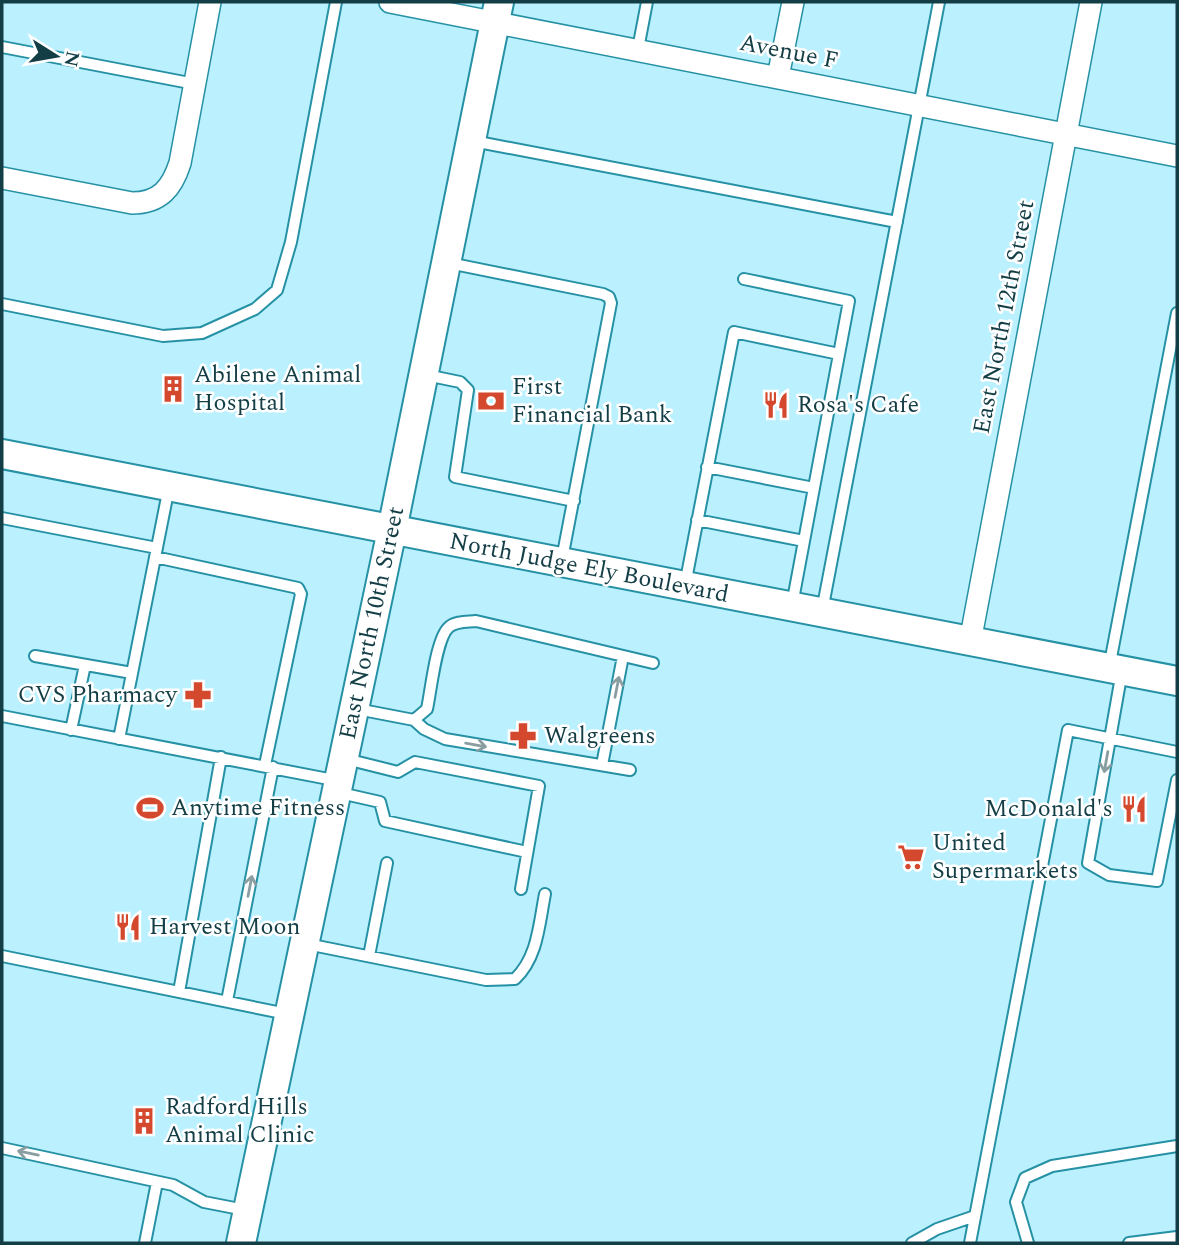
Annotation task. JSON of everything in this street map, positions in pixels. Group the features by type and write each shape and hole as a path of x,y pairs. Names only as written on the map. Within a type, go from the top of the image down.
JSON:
{"main road":[{"name":"East North 10th Street","path":"241,1243 392,530 497,11"},
{"name":"North Judge Ely Boulevard","path":"2,454 1177,681"}],"street":[{"path":"2,178 132,203 147,203 163,195 175,179 210,2"},
{"name":"Avenue F","path":"390,2 497,11 638,49 1177,156"},
{"path":"778,77 793,2"},
{"name":"East North 12th Street","path":"970,642 1091,2"}],"lane":[{"path":"2,304 163,336 202,333 255,309 277,290 291,242 336,2"},
{"path":"638,49 648,2"},
{"path":"822,614 939,2"},
{"path":"2,47 195,84"},
{"path":"471,140 897,222"},
{"path":"446,262 609,297 612,313 562,563"},
{"path":"744,279 849,301 791,608"},
{"path":"1177,313 1115,670 1110,739 1088,863 1094,869 1109,874 1157,881 1177,780"},
{"path":"684,587 734,332 839,354"},
{"path":"423,374 460,382 468,390 454,477 574,501"},
{"path":"708,467 814,488"},
{"path":"119,739 169,487"},
{"path":"2,518 298,588 301,594 227,1001"},
{"path":"697,520 804,541"},
{"path":"414,720 427,709 442,638 449,628 461,622 476,621 653,663"},
{"path":"36,656 132,673"},
{"path":"602,765 624,656"},
{"path":"71,730 85,665"},
{"path":"354,709 414,720 424,729 445,739 630,770"},
{"path":"2,716 339,777 398,772 415,762 539,786 521,889"},
{"path":"970,1243 1068,730 1177,752"},
{"path":"179,992 221,757"},
{"path":"339,777 380,802 384,821 527,852"},
{"path":"369,956 387,863"},
{"path":"304,944 486,980 515,979 526,969 533,954 545,894"},
{"path":"2,956 289,1015"},
{"path":"1028,1243 1016,1202 1025,1178 1052,1166 1177,1146"},
{"path":"2,1148 157,1182 183,1189 204,1202 248,1210"},
{"path":"145,1243 157,1182"},
{"path":"912,1243 937,1229 975,1216"},
{"path":"1129,1243 1177,1237"}],"place":[{"name":"Abilene Animal Hospital","path":"173,389"},
{"name":"First Financial Bank","path":"491,401"},
{"name":"Rosa's Cafe","path":"776,405"},
{"name":"CVS Pharmacy","path":"198,695"},
{"name":"Walgreens","path":"523,736"},
{"name":"Anytime Fitness","path":"150,808"},
{"name":"McDonald's","path":"1134,809"},
{"name":"United Supermarkets","path":"911,857"},
{"name":"Harvest Moon","path":"128,927"},
{"name":"Radford Hills Animal Clinic","path":"144,1121"}]}
